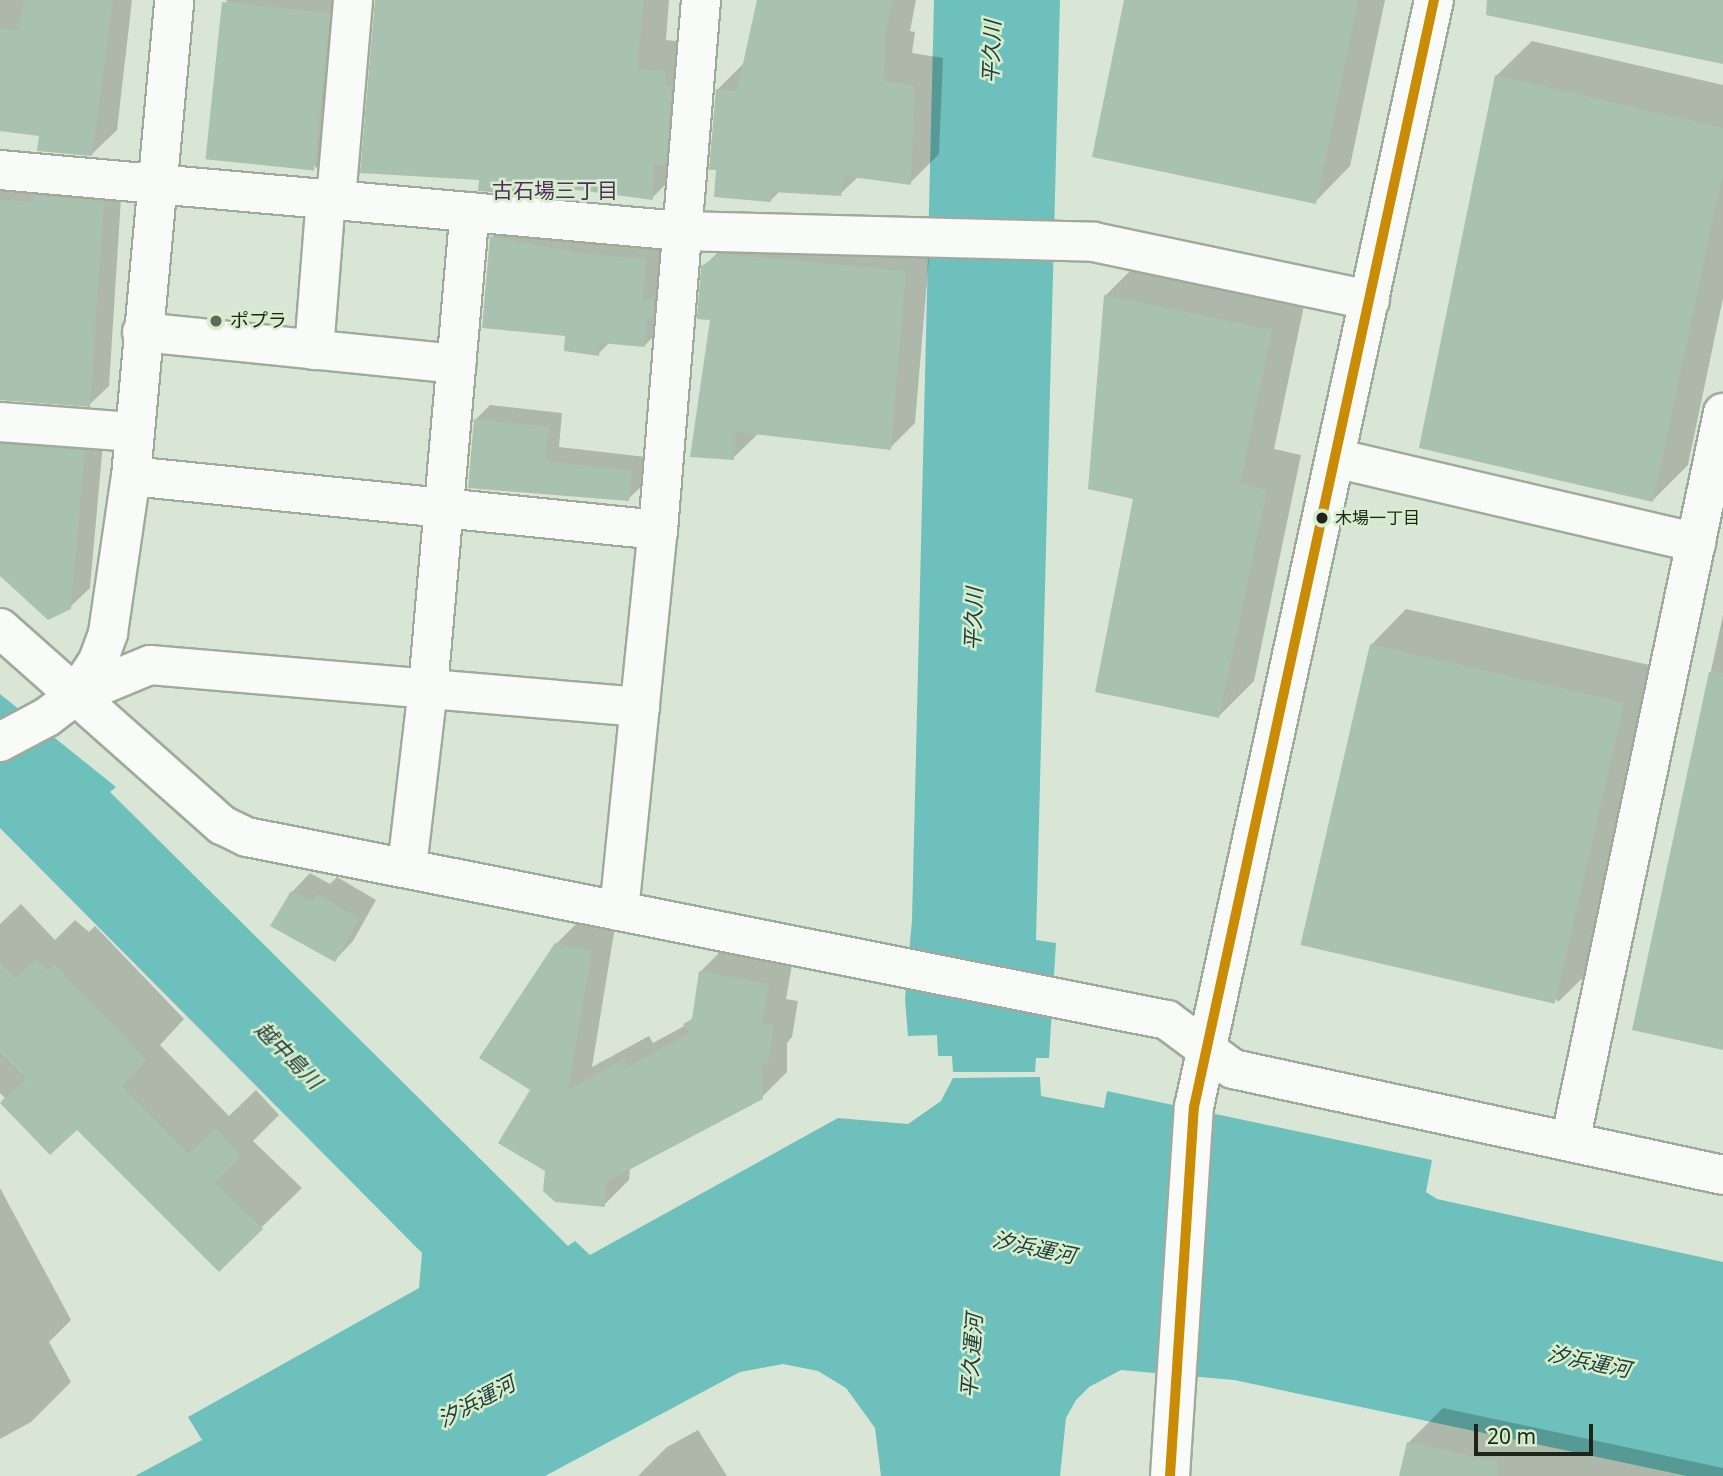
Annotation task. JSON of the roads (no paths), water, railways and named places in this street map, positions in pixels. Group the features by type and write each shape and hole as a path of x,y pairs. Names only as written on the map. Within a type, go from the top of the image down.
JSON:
{"street":[{"path":"61,707 99,661 108,633 131,476 155,182 174,0"},
{"path":"314,350 353,0"},
{"path":"619,911 657,530 701,0"},
{"path":"1170,1476 1194,1115 1434,0"},
{"path":"0,170 681,231 1094,242 1370,300"},
{"path":"407,867 428,688 470,212"},
{"path":"142,332 456,364"},
{"path":"1570,1142 1723,413"},
{"path":"0,422 134,432"},
{"path":"1335,458 1696,543"},
{"path":"131,476 657,530"},
{"path":"0,628 61,707 222,825 273,843 407,867 1167,1020 1233,1069 1723,1175"},
{"path":"0,742 61,707 150,665 639,707"}],"water":[{"name":"平久川","path":"934,0 1060,0 1036,940 1056,943 1049,1058 1036,1058 1035,1072 953,1072 952,1056 938,1056 937,1035 908,1036 905,999 912,920"},
{"path":"0,694 116,787 110,792 568,1246 575,1241 590,1255 838,1118 908,1124 941,1101 953,1078 1040,1077 1041,1096 1104,1108 1107,1091 1432,1160 1426,1192 1437,1199 1723,1262 1723,1476 1687,1476 1234,1380 1121,1370 1089,1387 1076,1400 1066,1418 1060,1476 881,1476 875,1428 846,1388 818,1371 783,1364 740,1372 545,1476 135,1476 202,1440 188,1417 419,1288 422,1253 0,828"}],"place":[{"name":"ポプラ","path":"216,321"},
{"name":"木場一丁目","path":"1322,518"}],"district":[{"name":"古石場三丁目","path":"555,190"}],"water label":[{"name":"越中島川","path":"289,1055"},
{"name":"汐浜運河","path":"1034,1247"},
{"name":"平久運河","path":"971,1356"},
{"name":"汐浜運河","path":"1589,1361"},
{"name":"汐浜運河","path":"476,1401"}]}
